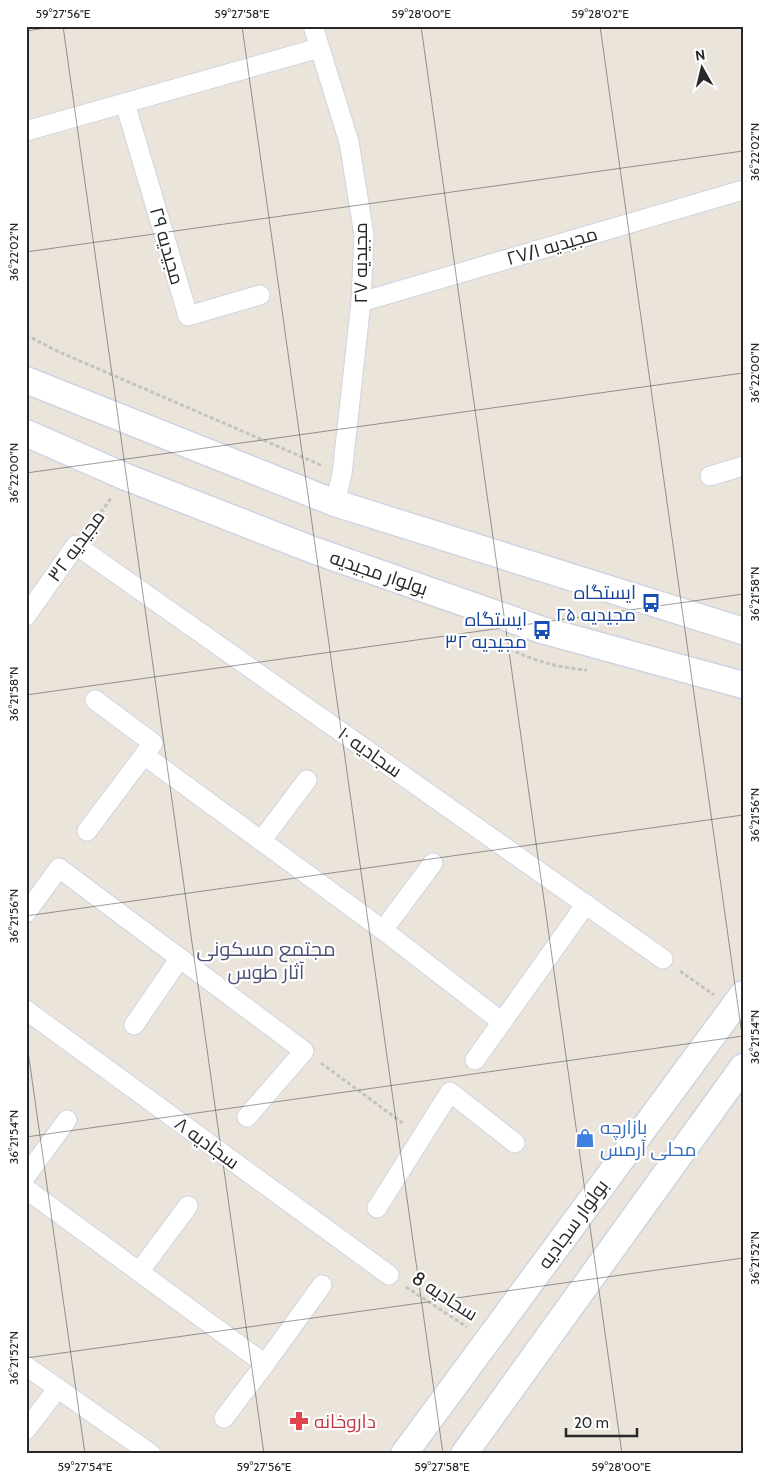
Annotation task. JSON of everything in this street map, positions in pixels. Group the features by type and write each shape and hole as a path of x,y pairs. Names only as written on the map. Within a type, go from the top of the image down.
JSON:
{"main road":[{"path":"26,380 336,503 743,631"},
{"name":"بولوار مجیدیه","path":"26,433 126,478 313,550 542,630 743,685"},
{"name":"بولوار سجادیه","path":"404,1454 738,1001"},
{"path":"464,1454 743,1067"}],"street":[{"name":"مجیدیه ۲۷","path":"313,26 348,142 364,235 361,302 342,474 336,503"},
{"path":"26,131 319,48"},
{"name":"مجیدیه ۲۹","path":"125,103 188,316 260,295"},
{"name":"مجیدیه ۲۷/۱","path":"361,302 743,190"},
{"path":"710,476 743,466"},
{"name":"مجیدیه ۳۲","path":"26,616 76,545"},
{"name":"سجادیه ۱۰","path":"76,545 663,959"},
{"path":"87,831 153,743 95,700"},
{"path":"144,755 383,930 502,1022"},
{"path":"261,841 307,780"},
{"path":"383,930 433,863"},
{"path":"26,913 60,868 304,1051 248,1117"},
{"path":"474,1060 586,904"},
{"path":"134,1025 180,958"},
{"name":"سجادیه ۸","path":"26,1010 389,1275"},
{"path":"377,1208 450,1092 515,1143"},
{"path":"26,1176 68,1120"},
{"path":"26,1189 265,1364"},
{"path":"139,1272 188,1206"},
{"path":"224,1418 322,1285"},
{"path":"26,1366 151,1454"},
{"path":"26,1430 58,1388"}],"path":[{"path":"26,335 57,351 342,474"},
{"name":"مجیدیه ۳۲","path":"76,545 126,478"},
{"path":"663,959 738,1001"},
{"path":"304,1051 422,1137"},
{"name":"سجادیه 8","path":"389,1275 487,1340"}],"place":[{"name":"ایستگاه مجیدیه ۲۵","path":"651,603"},
{"name":"ایستگاه مجیدیه ۳۲","path":"542,630"},
{"name":"بازارچه محلی آرمس","path":"585,1138"},
{"name":"داروخانه","path":"299,1421"}],"district":[{"name":"مجتمع مسکونی آثار طوس","path":"266,960"}]}
